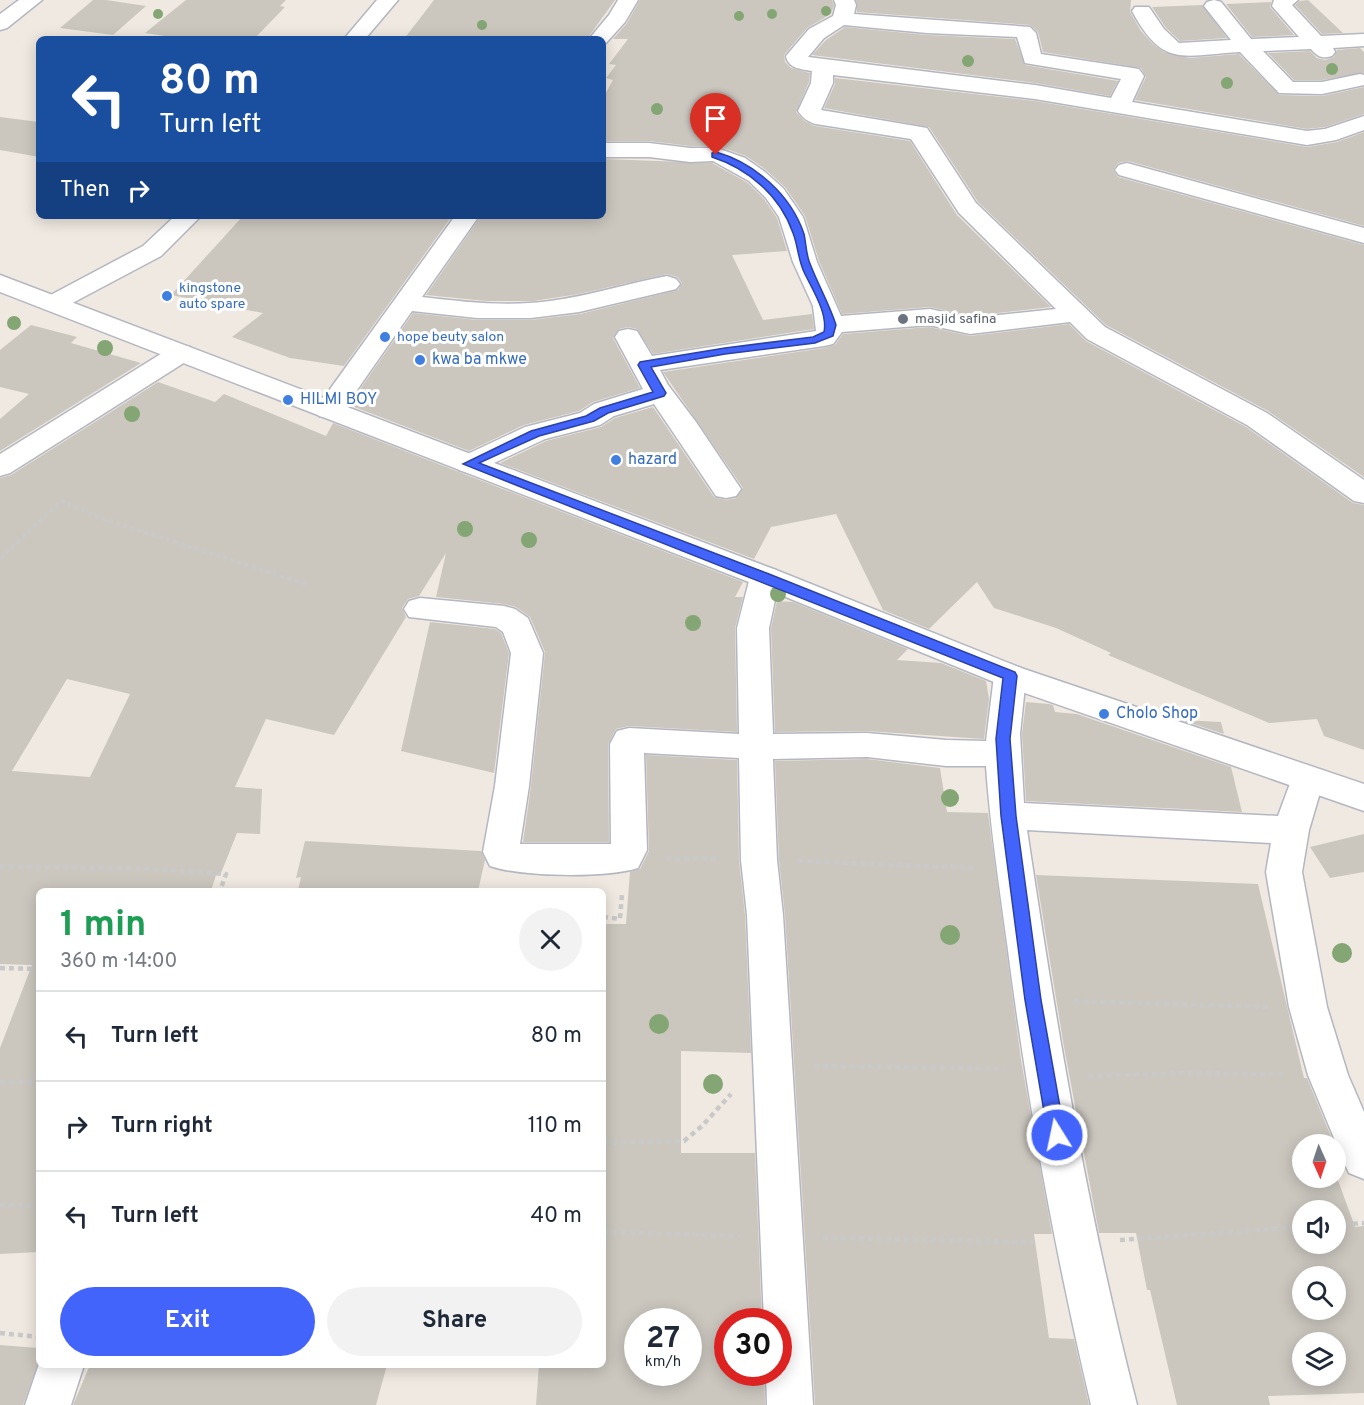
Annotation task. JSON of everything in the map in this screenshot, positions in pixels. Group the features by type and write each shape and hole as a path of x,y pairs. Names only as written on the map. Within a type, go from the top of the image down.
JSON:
{"street":[{"path":"0,24 32,0"},
{"path":"357,36 388,0"},
{"path":"602,36 618,18 628,0"},
{"path":"1288,0 1283,2 1282,6 1306,20 1316,42 1340,67 1363,76"},
{"path":"1214,6 1246,46 1287,88 1322,88 1363,76"},
{"path":"1119,105 1133,76 1131,74 1066,62 1032,59 1026,33 1023,32 927,27 843,9 812,36 797,56 797,60 802,63 823,67 1001,87 1307,138 1328,135 1364,123"},
{"path":"1142,11 1170,47 1364,40"},
{"path":"823,67 822,83 809,111 811,114 816,117 919,133 966,208 1095,333 1257,419 1364,494"},
{"path":"606,150 647,150 716,155 726,158 760,179 787,209 798,234 804,260 819,291 831,325 829,334 815,340 725,351 644,365"},
{"path":"1127,170 1364,236"},
{"path":"54,303 152,251 186,219"},
{"path":"329,410 465,219"},
{"path":"0,283 765,577 1010,676 1364,798"},
{"path":"405,303 479,310 548,309 597,300 632,289 667,284"},
{"path":"831,325 930,317 959,326 970,326 1076,314"},
{"path":"628,337 660,393 726,489"},
{"path":"0,467 181,353"},
{"path":"469,464 535,433 590,418 604,410 660,393"},
{"path":"765,577 753,628 758,747 759,860 765,915 790,1405"},
{"path":"420,609 504,617 517,626 527,653 512,786 501,852 503,856 555,860 625,858 629,850 627,744 629,740 758,747 867,745 946,753 1004,754"},
{"path":"1010,676 1003,739 1008,816 1033,1000 1089,1310 1114,1405"},
{"path":"1307,779 1291,830 1284,872 1308,1008 1328,1075 1364,1160"},
{"path":"1008,816 1291,830"},
{"path":"48,1405 60,1368"}],"path":[{"path":"0,558 62,501 103,519 306,584"},
{"path":"0,867 133,868 226,874 221,888"},
{"path":"0,968 36,969"},
{"path":"1033,1000 1308,1008"},
{"path":"606,1143 684,1141 702,1126 736,1088 772,1065 1045,1070 1069,1076 1186,1073 1328,1075"},
{"path":"0,1082 36,1082"},
{"path":"0,1205 36,1206"},
{"path":"1346,1224 1364,1223"},
{"path":"606,1232 1076,1243 1292,1228"},
{"path":"0,1334 36,1337"}],"building":[{"path":"93,0 146,6 113,35 60,28"},
{"path":"186,0 286,0 280,6 285,7 257,36 164,36 145,33"},
{"path":"434,0 615,0 589,36 406,36"},
{"path":"640,0 832,0 834,5 831,14 807,28 784,55 785,62 791,68 810,73 809,82 796,112 805,121 815,126 910,141 957,215 1051,307 970,316 930,307 842,314 819,261 805,216 785,187 766,170 746,156 718,146 690,146 649,141 606,141 606,93 613,80 606,78 616,65 609,64 628,39 613,39 627,23"},
{"path":"856,0 1131,0 1130,12 1141,31 1164,52 1189,58 1239,54 1279,95 1322,96 1364,87 1364,114 1325,127 1307,129 1135,100 1146,77 1141,68 1043,52 1038,32 1030,25 857,12"},
{"path":"1308,0 1343,33 1322,34 1295,5 1300,1"},
{"path":"1271,2 1270,7 1294,35 1252,37 1226,4"},
{"path":"1202,5 1227,38 1180,41 1166,28 1152,7"},
{"path":"845,27 927,35 1015,39 1025,65 1118,81 1110,96 1035,83 812,55 826,40"},
{"path":"1360,48 1364,52 1364,73 1322,80 1294,80 1268,53 1310,51 1317,58 1325,60 1334,57 1337,50"},
{"path":"835,78 1035,101 1307,147 1337,142 1364,132 1364,226 1128,161 1118,163 1113,170 1118,177 1364,245 1364,477 1268,411 1106,325 978,202 929,127 824,108 835,84"},
{"path":"0,117 36,122 36,156 0,150"},
{"path":"606,159 712,163 748,183 764,199 777,218 787,251 732,255 763,320 812,314 814,329 653,354 637,329 628,327 619,329 613,338 640,388 593,402 579,411 524,425 469,451 349,405 413,313 477,320 531,320 580,314 678,290 682,283 677,277 667,274 579,294 534,301 486,301 426,295 479,219 606,219"},
{"path":"240,219 450,219 344,366 290,358 232,337 263,313 171,295"},
{"path":"1069,324 1086,341 1246,427 1353,503 1364,505 1364,750 1324,736 1317,719 1269,723 1108,655 1111,653 1056,628 994,608 977,582 929,629 883,610 836,514 771,527 754,559 500,463 546,441 601,427 615,418 653,407 714,497 726,500 736,498 743,488 663,372 824,348 835,345 843,334 929,327 970,336"},
{"path":"31,325 77,337 71,343 141,363 0,451 0,419 29,394 0,387 0,350"},
{"path":"158,382 215,402 224,394 326,436 333,423 743,582 735,597 743,597 735,628 737,732 629,726 616,729 608,744 609,842 523,842 545,652 530,617 516,607 436,597 446,553 419,596 408,599 402,608 406,617 334,735 266,719 235,787 262,789 260,834 237,833 221,873 217,872 212,888 36,888 36,1252 0,1254 0,1048 32,965 0,964 0,478 11,475","holes":["67,679 130,694 90,777 12,771"]},
{"path":"777,601 793,602 908,649 897,660 941,663 986,681 989,699 984,739 867,731 775,732 771,628"},
{"path":"430,622 495,629 501,633 509,653 494,773 401,751"},
{"path":"1026,702 1053,705 1055,712 1077,714 1231,767 1242,812 1026,801 1022,734"},
{"path":"1181,720 1221,722 1224,734"},
{"path":"646,755 737,760 739,860 745,915 751,1053 681,1051 681,1153 755,1153 761,1308 714,1308 714,1386 764,1386 765,1405 536,1405 539,1368 606,1368 606,924 626,924 630,872 640,869 649,851"},
{"path":"867,759 940,768 947,812 988,813 1021,1060 1052,1234 1034,1234 1049,1338 1074,1339 1089,1405 815,1405 785,915 779,860 775,761"},
{"path":"1364,834 1364,872 1330,878 1310,847"},
{"path":"305,841 481,851 485,860 479,888 299,888 301,877 296,878"},
{"path":"1036,875 1258,884 1304,1078 1307,1078 1330,1134 1292,1134 1292,1188 1341,1188 1345,1200 1292,1200 1292,1254 1346,1254 1346,1202 1355,1227 1364,1226 1364,1393 1268,1396 1270,1405 1177,1405 1150,1290 1147,1290 1136,1233 1099,1233 1064,1047"},
{"path":"0,1345 36,1348 37,1368 23,1405 0,1405"},
{"path":"89,1368 386,1368 376,1405 73,1405"}],"place":[{"name":"kingstone auto spare","path":"167,296"},
{"name":"masjid safina","path":"903,319"},
{"name":"hope beuty salon","path":"385,337"},
{"name":"kwa ba mkwe","path":"420,360"},
{"name":"HILMI BOY","path":"288,400"},
{"name":"hazard","path":"616,460"},
{"name":"Cholo Shop","path":"1104,714"}],"route":[{"path":"716,155 726,158 760,179 787,209 798,234 804,260 819,291 831,325 829,334 815,340 725,351 644,365 660,393 604,410 590,418 535,433 469,464 765,577 1010,676 1003,739 1008,816 1033,1000 1057,1135"}]}
